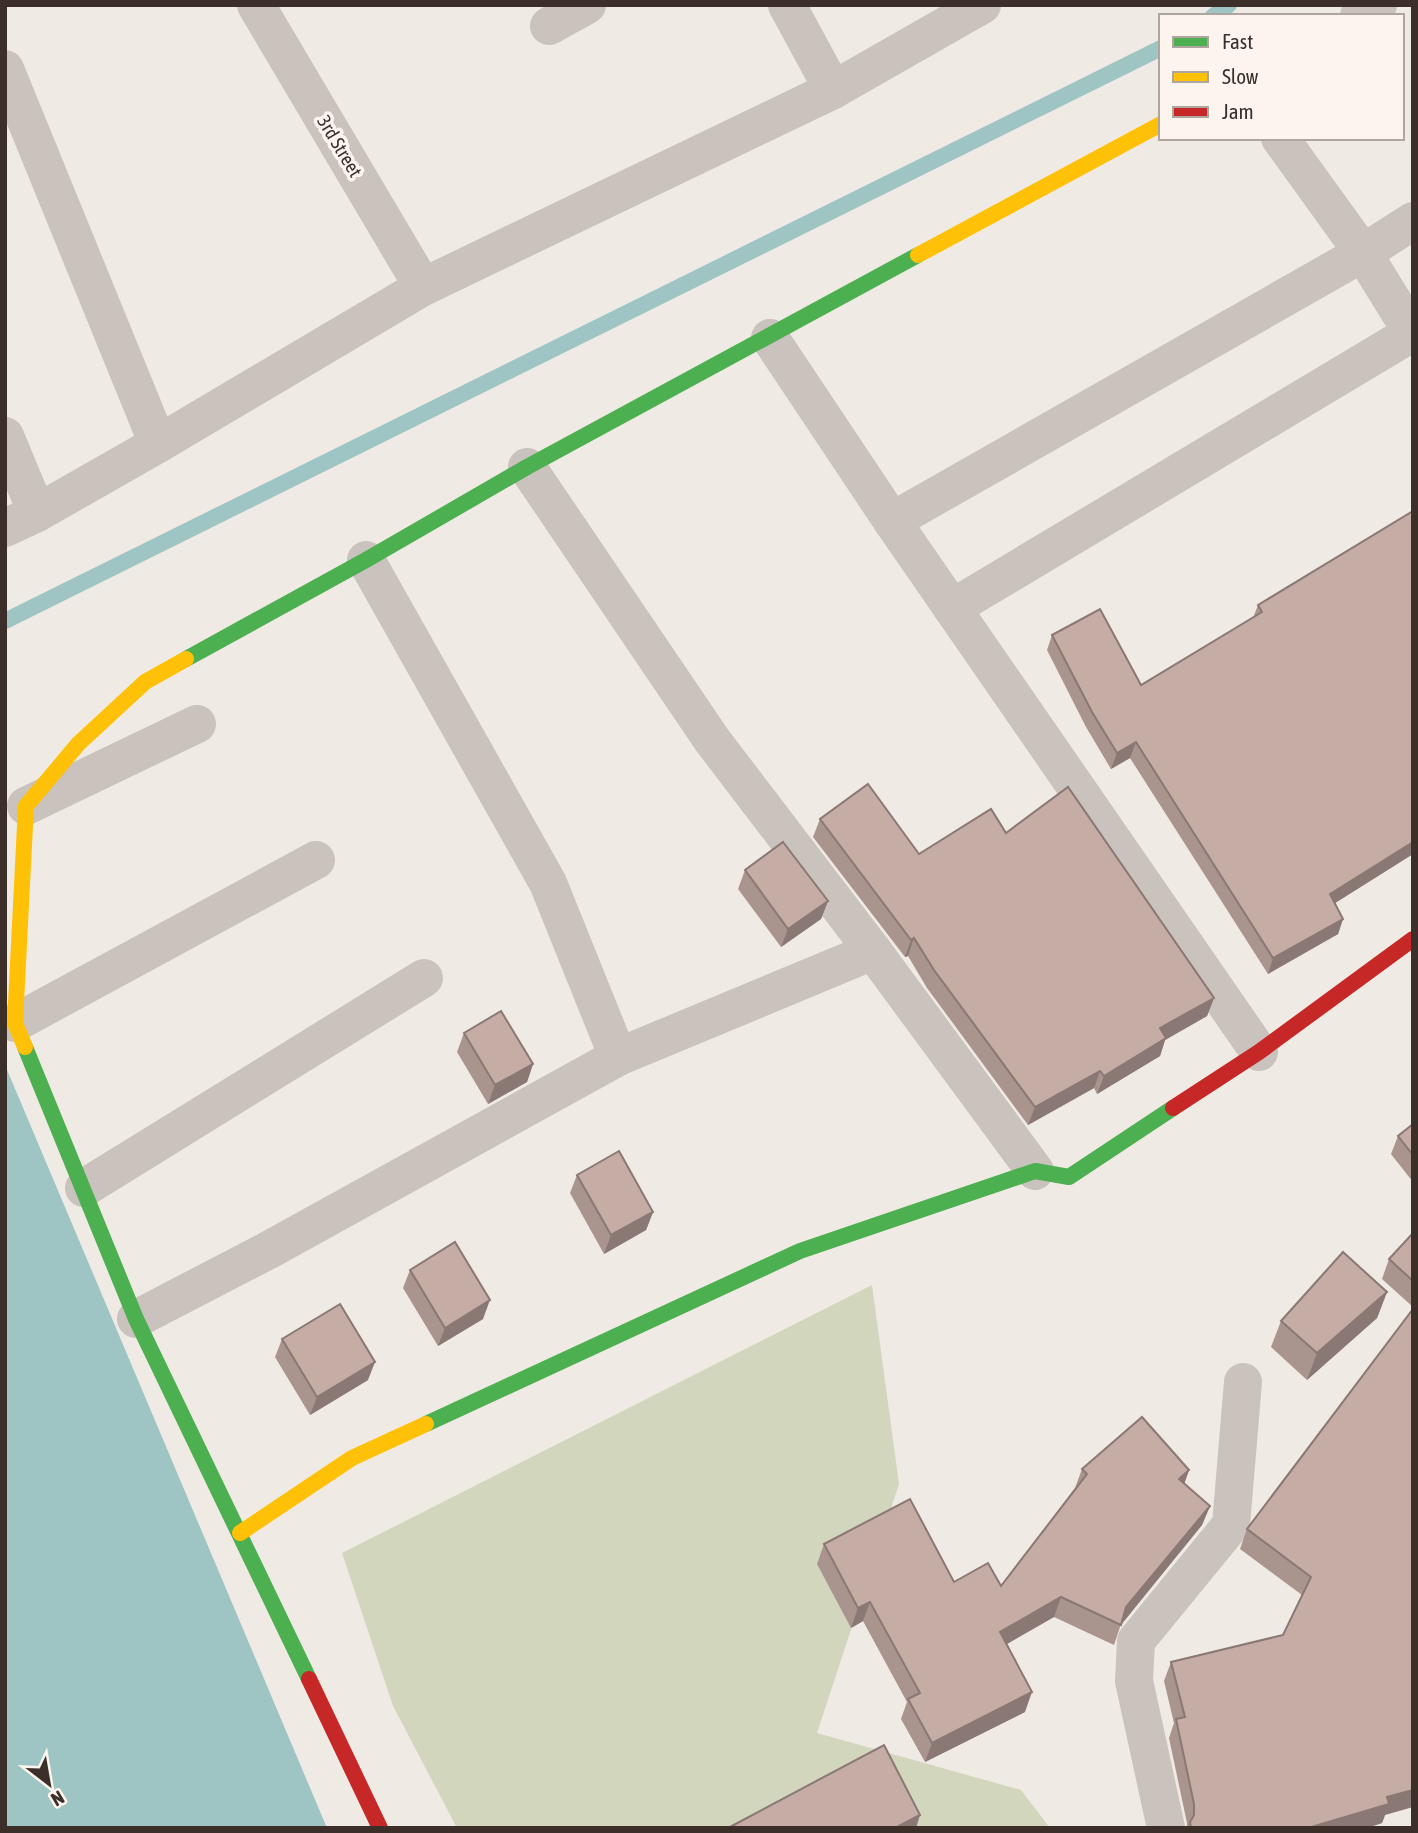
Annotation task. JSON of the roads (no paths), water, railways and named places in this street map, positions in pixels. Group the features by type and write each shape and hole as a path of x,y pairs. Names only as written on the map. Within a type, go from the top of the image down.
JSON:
{"street":[{"name":"3rd Street","path":"256,5 423,287"},
{"path":"549,26 587,5"},
{"path":"787,5 834,90"},
{"path":"5,436 21,521 159,444 423,287 834,90 982,5"},
{"path":"1362,14 1378,5"},
{"path":"5,69 159,444"},
{"path":"380,1828 136,1319 15,1023 26,806 79,743 145,682 527,467 1159,125"},
{"path":"952,608 1412,334 1363,253 1281,140"},
{"path":"892,521 1413,222"},
{"path":"769,338 892,521 1259,1052"},
{"path":"527,467 712,740 873,951 1035,1171"},
{"path":"366,560 548,883 618,1057"},
{"path":"26,806 197,724"},
{"path":"15,1023 316,860"},
{"path":"240,1533 352,1458 800,1251 1035,1171 1069,1177 1259,1052 1413,939"},
{"path":"136,1319 267,1251 618,1057 873,951"},
{"path":"84,1188 424,978"},
{"path":"1166,1828 1134,1681 1136,1641 1231,1525 1243,1382"}],"water":[{"path":"5,1065 327,1828 5,1828"}],"waterway":[{"path":"1216,14 1229,5"},
{"path":"5,621 1159,49"}]}
